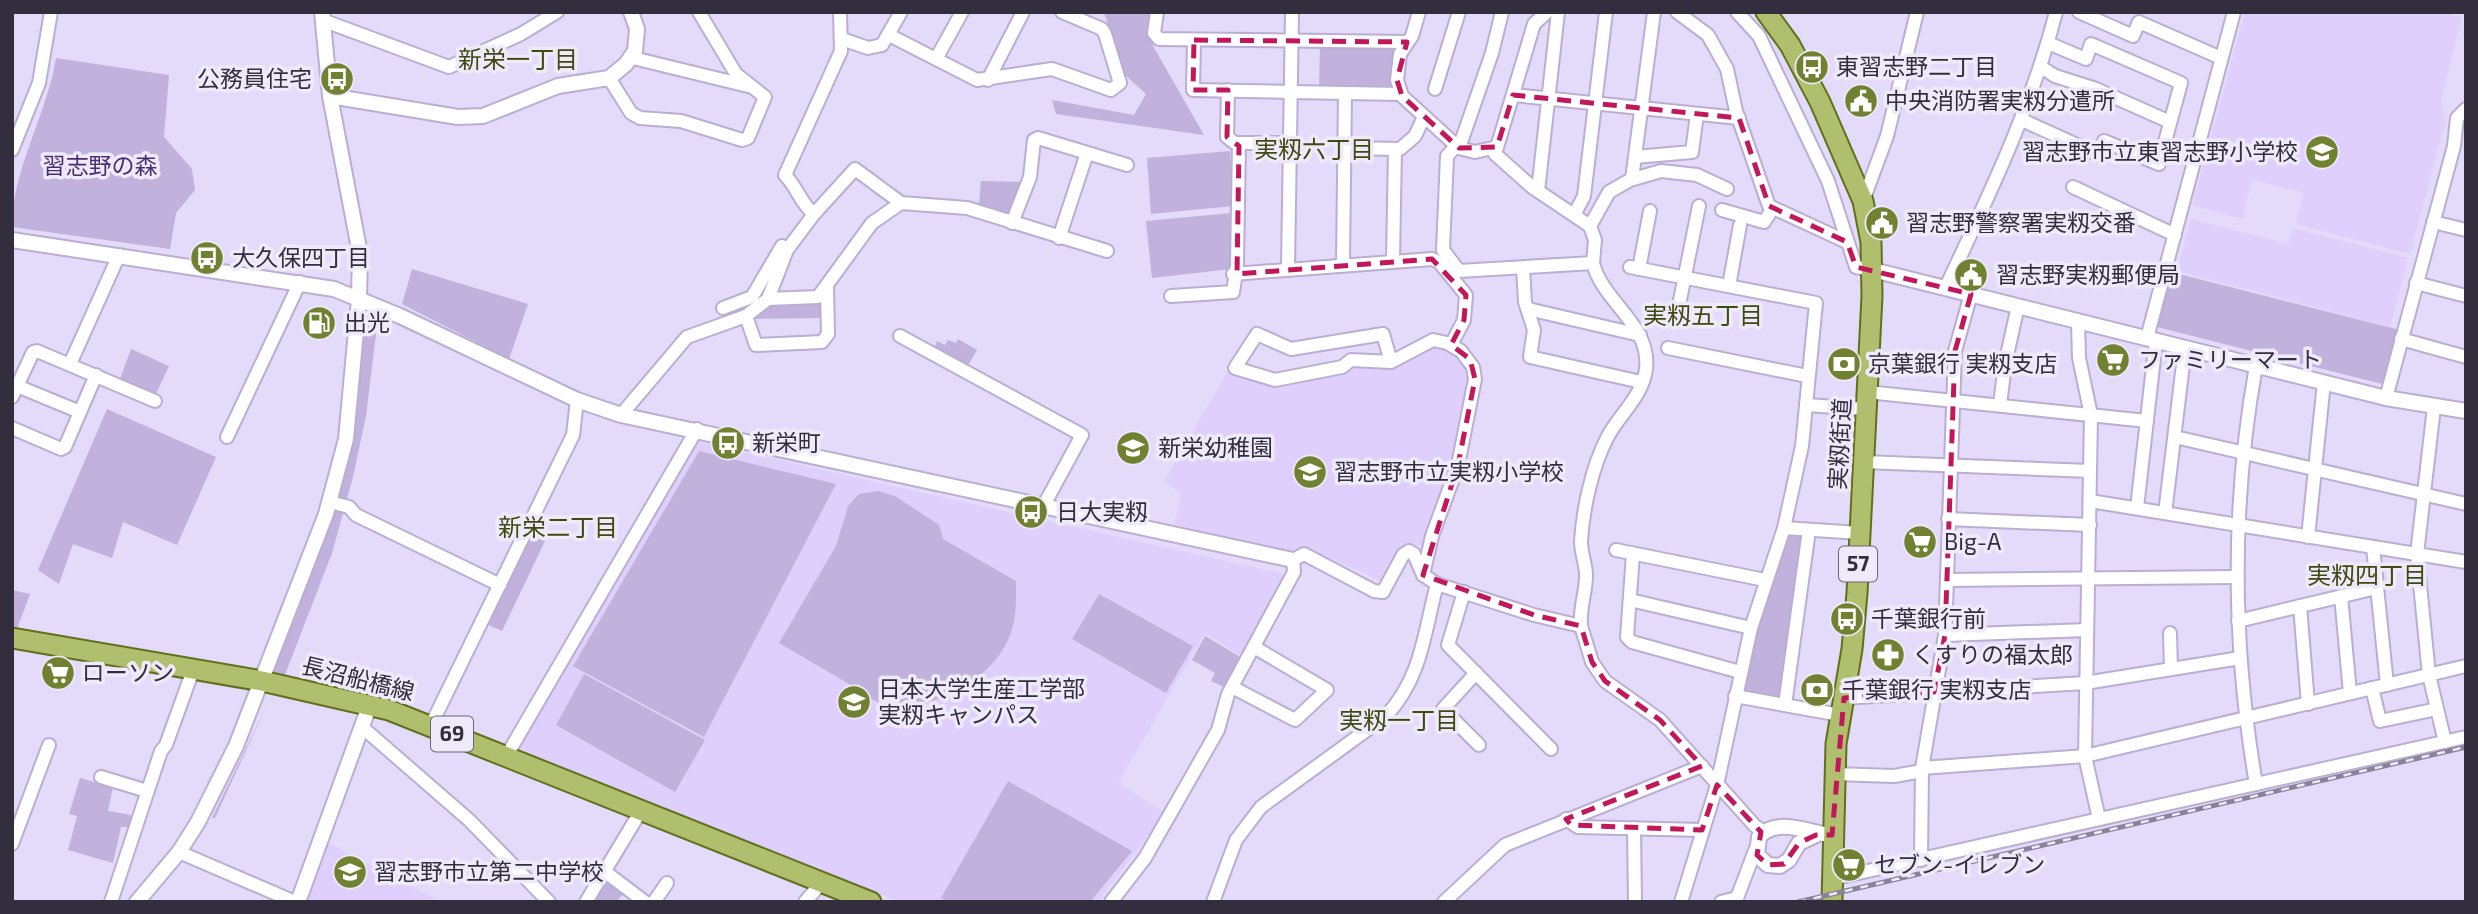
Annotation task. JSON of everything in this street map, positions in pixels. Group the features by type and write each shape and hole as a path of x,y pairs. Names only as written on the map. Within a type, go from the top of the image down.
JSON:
{"main road":[{"name":"実籾街道","path":"1769,14 1802,65 1863,201 1873,270 1855,623 1824,835 1832,879 1832,902"},
{"name":"長沼船橋線","path":"12,638 262,681 370,704 507,755 871,902"}],"street":[{"path":"12,150 39,83 51,12"},
{"path":"137,902 179,852 213,795 262,681 330,502 346,439 359,299 357,236 330,96 322,16 449,67 521,34 557,12"},
{"path":"330,96 468,117 499,110 558,86 609,78 633,58 637,29 631,12"},
{"path":"609,78 631,113 640,118 681,121 742,140 748,138 765,97 749,86 730,66 699,12"},
{"path":"842,39 874,48 881,45 901,12"},
{"path":"936,59 962,12"},
{"path":"988,80 1023,12"},
{"path":"888,35 977,80 1052,69 1111,90 1120,83 1102,29 1062,12"},
{"path":"1157,12 1154,33 1159,39 1407,42"},
{"path":"1288,268 1292,12"},
{"path":"1419,12 1400,54 1397,80 1401,94 1458,147 1475,152 1497,147"},
{"path":"1435,89 1459,12"},
{"path":"1451,345 1464,320 1465,295 1443,258 1447,156 1458,147 1492,53 1502,12"},
{"path":"1547,12 1534,24 1495,154 1538,191 1590,226 1595,240 1593,262 1601,286 1640,335 1646,369 1625,414 1608,437 1594,475 1581,540 1586,573 1581,626 1592,662 1605,681 1660,720 1717,785 1764,832"},
{"path":"1538,191 1558,12"},
{"path":"1574,215 1584,196 1606,12"},
{"path":"1632,179 1654,12"},
{"path":"1677,12 1708,35 1727,69 1765,201 1773,208 1847,242"},
{"path":"1737,12 1753,27 1770,57 1828,181 1856,267 1946,287 2386,398 2466,411"},
{"path":"1863,201 1887,136 1917,12"},
{"path":"1946,287 2022,120 2041,67 2056,12"},
{"path":"2080,12 2133,36 2139,22 2221,58"},
{"path":"2137,508 2147,421 2152,339 2175,235 2234,12"},
{"path":"814,214 805,207 801,194 785,175 841,51 842,39 837,16"},
{"path":"1194,40 1192,90 1401,94"},
{"path":"2022,120 2099,155 2104,141 2159,164 2181,83 2091,44 2085,59 2048,43"},
{"path":"633,58 749,86"},
{"path":"2041,67 2054,76 2096,89 2170,122"},
{"path":"1228,90 1227,137 1239,143 1290,143"},
{"path":"1343,263 1345,93"},
{"path":"1513,95 1739,118"},
{"path":"2386,398 2433,222 2460,148 2457,118 2466,109"},
{"path":"1635,157 1692,152 1697,114"},
{"path":"1344,148 1395,149 1409,143 1424,117"},
{"path":"1012,223 1030,177 1034,140 1041,138 1127,165"},
{"path":"1171,296 1233,292 1239,143"},
{"path":"1393,260 1395,149"},
{"path":"1059,238 1087,153"},
{"path":"621,415 687,337 746,316 768,299 787,250 814,214 855,169 901,203 967,208 1107,251"},
{"path":"1590,226 1609,192 1632,179 1661,172 1698,175 1727,189"},
{"path":"2073,187 2175,235"},
{"path":"768,299 818,297 872,223 901,203"},
{"path":"1676,320 1699,206"},
{"path":"1721,211 1764,222 1773,208"},
{"path":"1650,211 1634,268 1816,303 1802,446 1784,528 1751,628 1717,785 1681,902"},
{"path":"2433,222 2466,230"},
{"path":"1729,286 1740,225"},
{"path":"723,308 752,297 793,228"},
{"path":"12,240 334,289 577,400 621,415 697,429 1293,560 1304,554 1374,591 1383,592 1403,555 1409,551 1414,554 1423,575 1437,584 1534,615 1581,626"},
{"path":"69,364 119,255"},
{"path":"1235,274 1425,258 1443,258 1463,272 1593,262"},
{"path":"1524,268 1528,309 1534,330 1531,357 1641,382"},
{"path":"227,437 300,282"},
{"path":"2416,283 2466,296"},
{"path":"746,316 756,345 821,342 828,334 827,288"},
{"path":"1920,860 1922,770 1945,635 1955,351 1971,294"},
{"path":"2000,405 2005,364 2018,306"},
{"path":"1528,309 1640,335"},
{"path":"2078,322 2079,358 2091,415 2085,756 2099,819"},
{"path":"1391,362 1383,334 1291,349 1257,334 1235,368 1275,380 1342,367 1351,360 1391,362 1433,340 1451,345 1470,359 1475,379 1458,465 1432,536 1423,575"},
{"path":"901,336 1083,435 1044,505"},
{"path":"2401,339 2466,357"},
{"path":"1668,348 1807,376"},
{"path":"2165,513 2185,348"},
{"path":"80,412 15,392 33,352 69,364 155,401"},
{"path":"2256,366 2242,452 2235,576 2245,719 2256,784"},
{"path":"12,428 61,449 65,447 96,375"},
{"path":"2308,537 2324,382"},
{"path":"430,725 573,435 577,400"},
{"path":"1806,405 1867,400 1952,400 2147,421"},
{"path":"2434,407 2417,554 2429,675 2445,741"},
{"path":"507,755 697,429"},
{"path":"2175,438 2466,504"},
{"path":"1864,462 2090,471"},
{"path":"2090,501 2466,562"},
{"path":"330,502 349,507 356,514 500,585"},
{"path":"1948,519 2090,525"},
{"path":"1784,528 1860,533"},
{"path":"1785,705 1809,530"},
{"path":"2373,547 2387,685"},
{"path":"1616,551 1765,580"},
{"path":"1633,554 1627,636 1632,642 1740,672"},
{"path":"1111,902 1145,858 1218,730 1232,687 1294,572 1293,560"},
{"path":"1947,580 2235,576"},
{"path":"1213,902 1236,840 1261,807 1386,716 1397,704 1414,679 1437,584"},
{"path":"2238,621 2376,588"},
{"path":"1464,592 1448,645 1551,748"},
{"path":"2341,596 2350,694"},
{"path":"1630,600 1751,628"},
{"path":"2300,606 2308,704"},
{"path":"1945,635 2087,630"},
{"path":"2170,633 2171,669"},
{"path":"1232,687 1295,720 1327,690 1254,647"},
{"path":"1735,696 1785,705 1842,707 1934,692 2085,683 2240,658"},
{"path":"1834,774 1894,776 1922,770 2085,756 2466,666"},
{"path":"111,902 147,791 193,670"},
{"path":"1476,673 1443,709 1479,745"},
{"path":"2372,688 2381,721 2437,709"},
{"path":"179,852 297,902 370,704"},
{"path":"362,727 469,820 549,902"},
{"path":"1832,879 2466,737"},
{"path":"12,844 49,745"},
{"path":"1444,902 1505,845 1702,766"},
{"path":"101,777 147,791"},
{"path":"586,902 642,809"},
{"path":"1566,819 1578,827 1702,830"},
{"path":"1634,828 1635,902"},
{"path":"1721,902 1737,898 1764,832 1771,828 1806,828 1824,835"},
{"path":"1756,848 1762,861 1780,866 1789,860 1799,843 1824,835"},
{"path":"604,871 645,902"},
{"path":"805,902 822,882"},
{"path":"654,902 667,883"}],"highlighted area":[{"path":"1194,40 1407,42 1397,80 1402,96 1459,148 1497,147 1513,95 1739,118 1769,206 1847,242 1856,267 1971,294 1955,351 1945,635 1934,692 1844,698 1832,835 1816,835 1799,843 1784,864 1768,865 1757,855 1761,832 1717,785 1702,830 1571,825 1566,819 1702,766 1660,720 1605,681 1592,662 1581,626 1534,615 1423,575 1458,465 1475,379 1470,359 1451,345 1464,320 1466,295 1432,259 1237,274 1239,146 1227,137 1228,90 1193,90"}],"shaded area":[{"name":"習志野市立東習志野小学校","path":"2245,12 2440,12 2462,18 2441,99 2445,123 2410,254 2296,224 2304,193 2252,180 2242,219 2192,205"},
{"path":"2191,219 2288,244 2293,228 2408,258 2390,327 2177,271"},
{"name":"習志野市立実籾小学校","path":"1434,346 1448,348 1466,360 1471,380 1454,463 1424,546 1410,544 1401,550 1381,581 1306,547 1291,553 1174,524 1182,493 1164,482 1228,371 1274,384 1342,374 1356,364 1393,368"},
{"name":"日本大学生産工学部 実籾キャンパス","path":"694,441 1283,574 1286,577 1241,656 1205,633 1118,783 1166,813 1097,902 900,902 517,749"},
{"name":"習志野市立第二中学校","path":"327,842 440,902 306,902"}],"green space":[{"path":"1104,12 1149,12 1153,46 1204,135 1056,114 1052,100 1134,115 1146,94 1124,74"},
{"path":"1320,45 1400,46 1395,90 1319,88"},
{"name":"習志野の森","path":"56,58 169,75 164,137 192,169 195,190 176,213 170,249 12,227 18,184 52,79"},
{"path":"1230,151 1233,206 1151,214 1147,158"},
{"path":"981,181 1025,182 1011,211 1007,212 979,204"},
{"path":"1232,213 1231,269 1152,278 1146,221"},
{"path":"412,269 528,304 509,359 402,304"},
{"path":"2171,272 2400,330 2386,385 2157,327"},
{"path":"820,302 823,318 753,319 771,304"},
{"path":"367,310 377,326 366,416 353,477 332,553 283,680 269,676 306,582"},
{"path":"958,339 977,350 967,367 934,349 937,341 945,345 948,340 956,343"},
{"path":"131,349 169,366 154,398 119,382"},
{"path":"107,409 216,457 177,545 123,522 112,558 73,544 59,584 38,570"},
{"path":"699,451 836,484 704,737 573,666"},
{"path":"878,491 895,496 939,525 943,539 1016,581 1013,626 999,655 972,682 955,692 918,704 878,702 779,643 836,546 848,506 859,494"},
{"path":"1787,533 1805,534 1782,698 1742,692 1759,620"},
{"path":"528,534 545,541 502,631 484,623"},
{"path":"12,590 30,594 14,637 12,637"},
{"path":"1099,594 1193,646 1166,693 1072,639"},
{"path":"1205,636 1240,657 1226,688 1211,681 1215,673 1192,660"},
{"path":"584,674 705,740 675,792 556,725"},
{"path":"266,707 215,818 212,818"},
{"path":"80,778 113,787 108,811 131,815 131,827 121,827 113,863 68,850 77,816 69,814"},
{"path":"1008,781 1132,851 1090,902 948,902 941,898"},
{"path":"603,877 625,892 616,902 588,902"}],"railway":[{"path":"1798,902 2466,747"}],"place":[{"name":"東習志野二丁目","path":"1812,67"},
{"name":"公務員住宅","path":"337,79"},
{"name":"中央消防署実籾分遣所","path":"1861,101"},
{"name":"習志野市立東習志野小学校","path":"2322,152"},
{"name":"習志野警察署実籾交番","path":"1882,223"},
{"name":"大久保四丁目","path":"207,258"},
{"name":"習志野実籾郵便局","path":"1971,275"},
{"name":"出光","path":"319,323"},
{"name":"ファミリーマート","path":"2113,360"},
{"name":"京葉銀行 実籾支店","path":"1844,364"},
{"name":"新栄町","path":"728,443"},
{"name":"新栄幼稚園","path":"1133,448"},
{"name":"習志野市立実籾小学校","path":"1310,472"},
{"name":"日大実籾","path":"1031,512"},
{"name":"Big-A","path":"1920,542"},
{"name":"千葉銀行前","path":"1847,619"},
{"name":"くすりの福太郎","path":"1888,655"},
{"name":"ローソン","path":"58,673"},
{"name":"千葉銀行 実籾支店","path":"1817,690"},
{"name":"日本大学生産工学部 実籾キャンパス","path":"854,702"},
{"name":"セブン-イレブン","path":"1849,865"},
{"name":"習志野市立第二中学校","path":"350,872"}],"district":[{"name":"新栄一丁目","path":"518,60"},
{"name":"実籾六丁目","path":"1314,150"},
{"name":"実籾五丁目","path":"1703,316"},
{"name":"新栄二丁目","path":"558,528"},
{"name":"実籾四丁目","path":"2367,576"},
{"name":"実籾一丁目","path":"1399,721"}]}
